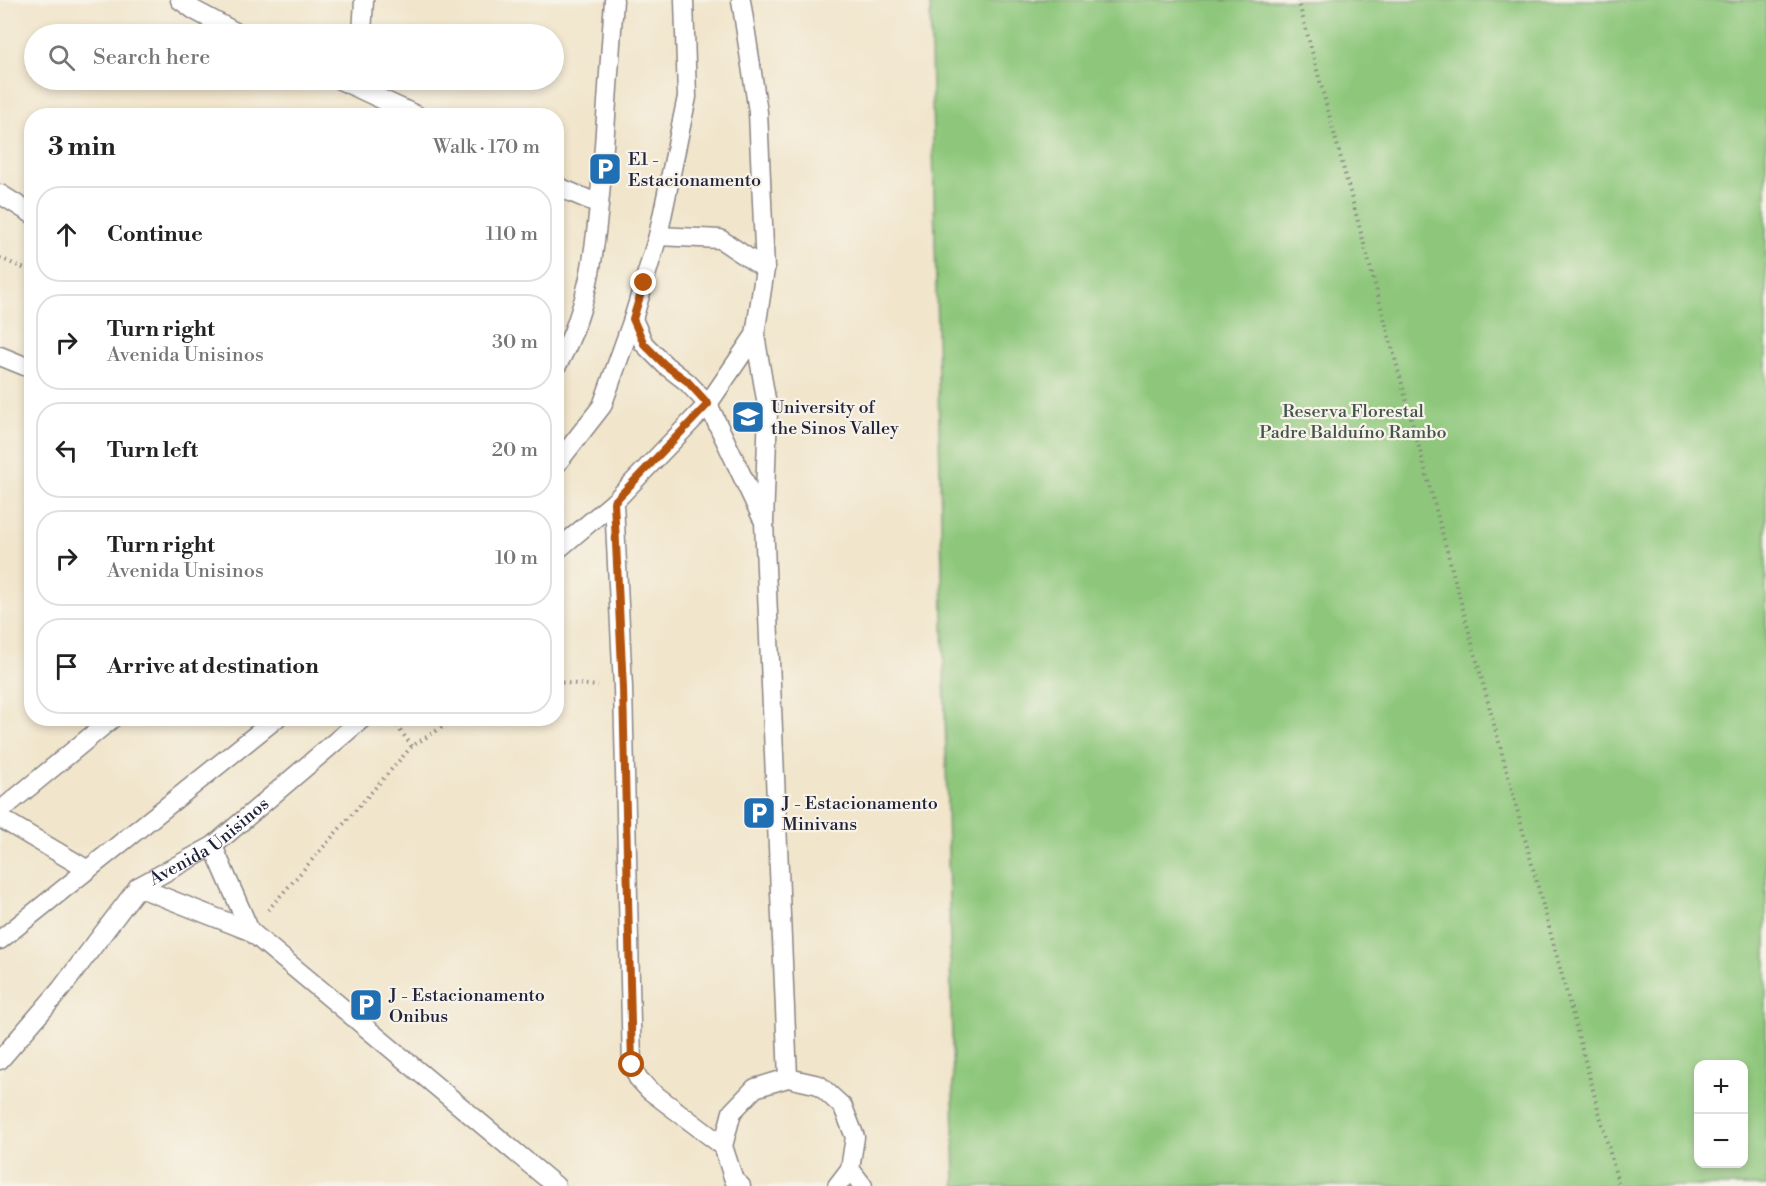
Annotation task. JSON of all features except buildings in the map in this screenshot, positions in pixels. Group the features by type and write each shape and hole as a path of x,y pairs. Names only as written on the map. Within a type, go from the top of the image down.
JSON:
{"lane":[{"path":"180,0 220,24"},
{"path":"363,24 364,0"},
{"path":"564,354 588,284 599,204 614,0"},
{"path":"564,455 602,406 633,319 658,236 687,97 684,0"},
{"path":"741,0 758,112 765,269 755,335 768,411 764,522 788,1078"},
{"path":"372,90 404,108"},
{"path":"564,189 599,204"},
{"path":"0,194 24,209"},
{"path":"658,236 720,239 765,269"},
{"path":"633,319 644,344 665,365 687,381 708,404 764,522"},
{"path":"564,544 614,502 708,404 755,335"},
{"path":"0,356 24,366"},
{"path":"614,502 623,688 632,1065 638,1078 649,1090 723,1146"},
{"path":"0,811 103,726"},
{"path":"0,940 267,726"},
{"name":"Avenida Unisinos","path":"0,1060 61,989 138,887 213,846 354,726"},
{"path":"0,818 88,870"},
{"path":"213,846 250,931"},
{"path":"138,887 250,931 556,1186"},
{"path":"0,922 21,922"},
{"path":"741,1186 734,1180 723,1146 732,1113 755,1088 788,1078 819,1085 843,1107 855,1137 850,1169 837,1186"},
{"path":"850,1169 862,1186"}],"path":[{"path":"1298,0 1619,1186"},
{"path":"0,258 24,268"},
{"path":"564,683 623,688"},
{"path":"397,726 412,746"},
{"path":"250,931 412,746 444,726"}],"green space":[{"name":"Reserva Florestal Padre Balduíno Rambo","path":"930,0 1766,0 1766,1186 955,1186"}],"place":[{"name":"E1 - Estacionamento","path":"605,169"},
{"name":"University of the Sinos Valley","path":"748,417"},
{"name":"J - Estacionamento Minivans","path":"759,813"},
{"name":"J - Estacionamento Onibus","path":"366,1005"}],"route":[{"path":"632,1065 623,688 614,502 708,404 687,381 665,365 644,344 633,319 644,283"}]}
